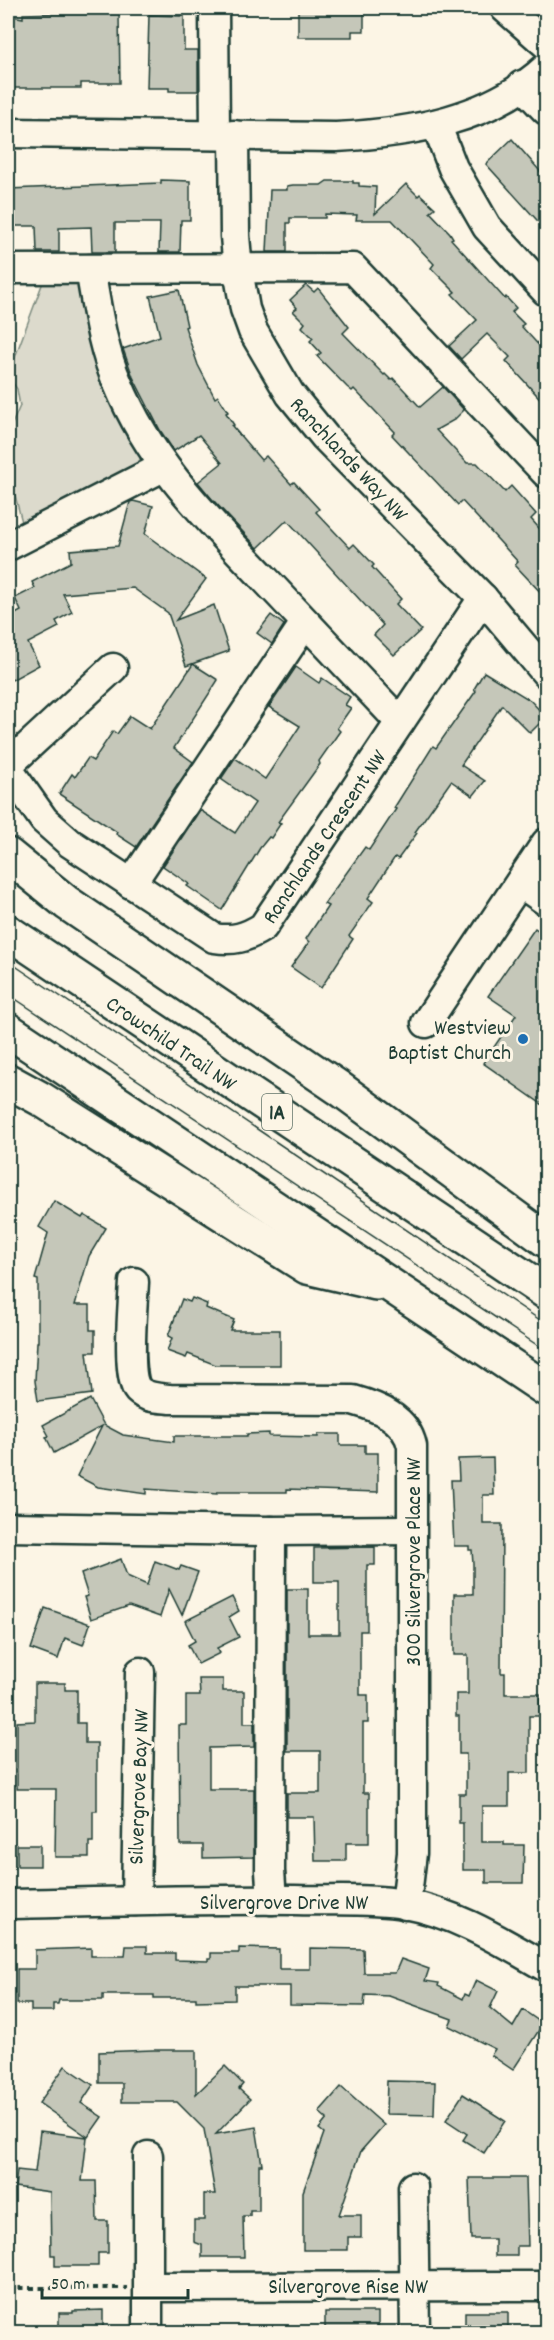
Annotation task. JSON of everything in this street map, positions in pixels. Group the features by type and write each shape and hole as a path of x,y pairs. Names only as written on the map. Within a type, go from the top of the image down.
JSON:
{"highway":[{"path":"8,855 67,903 339,1088 546,1240"},
{"name":"Crowchild Trail NW","path":"8,932 546,1292"},
{"path":"8,1030 546,1389"},
{"path":"8,1081 41,1099 307,1268 395,1288"}],"street":[{"name":"Ranchlands Way NW","path":"214,8 238,270 245,309 254,331 290,394 325,437 483,598 546,673"},
{"path":"511,10 546,44"},
{"path":"8,133 360,135 418,129 476,112 504,98 546,68"},
{"path":"522,85 546,110"},
{"path":"436,124 453,168 487,227 546,291"},
{"path":"8,269 353,268 546,472"},
{"path":"90,269 104,342 117,384 163,467 199,510 400,722"},
{"path":"8,546 163,467"},
{"name":"Ranchlands Crescent NW","path":"8,767 44,820 70,843 214,939 231,941 247,937 263,927 483,598"},
{"path":"131,884 305,622"},
{"path":"8,767 113,668"},
{"path":"426,1023 546,843"},
{"path":"519,884 546,901"},
{"name":"300 Silvergrove Place NW","path":"134,1282 132,1367 134,1384 140,1392 153,1397 170,1399 353,1400 368,1404 398,1421 409,1434 412,1446 412,1854 406,1905"},
{"path":"8,1527 271,1531 411,1530"},
{"path":"271,1531 270,1871 272,1900"},
{"name":"Silvergrove Bay NW","path":"136,1901 140,1672"},
{"name":"Silvergrove Drive NW","path":"8,1904 272,1900 384,1902 406,1905 451,1918 481,1931 546,1967"},
{"path":"148,2156 148,2332"},
{"path":"413,2187 415,2332"},
{"name":"Silvergrove Rise NW","path":"149,2287 546,2286"}],"path":[{"path":"8,2288 149,2287"}],"shaded area":[{"path":"79,279 141,449 140,460 133,467 22,522 8,469 8,433 20,406 17,389 8,376 43,282"}],"building":[{"path":"298,8 353,8 353,13 364,13 364,31 352,31 352,37 298,37"},
{"path":"23,14 119,14 120,83 81,83 81,88 8,88 8,15 23,18"},
{"path":"149,15 184,16 184,50 198,50 198,91 147,88"},
{"path":"512,139 546,178 546,230 486,164"},
{"path":"161,180 190,181 190,220 181,220 180,252 159,252 160,223 115,223 115,252 92,252 91,227 59,228 59,252 37,252 36,226 8,226 8,189 161,183"},
{"path":"327,181 353,181 353,183 359,183 359,186 376,187 375,214 406,184 435,208 430,212 450,233 453,238 451,239 505,299 506,297 516,308 512,312 524,324 521,326 546,353 546,405 506,361 510,357 487,334 461,359 449,346 477,320 452,294 455,292 431,268 434,264 392,220 356,220 357,215 325,214 325,218 290,218 290,223 287,223 287,252 267,252 270,190 287,190 287,186 293,185 321,185"},
{"path":"306,285 314,292 318,288 349,327 343,333 384,375 391,380 393,378 420,407 443,387 464,410 454,420 436,430 467,463 477,463 505,492 511,486 536,514 531,519 546,536 546,598 515,565 518,562 462,501 458,505 392,435 395,432 354,389 352,391 347,387 317,356 321,353 310,341 313,338 302,327 305,323 293,311 297,308 290,300"},
{"path":"179,290 187,326 185,327 198,365 215,398 218,396 228,412 226,413 234,425 232,426 261,460 266,456 291,484 294,482 319,509 316,512 350,548 354,544 374,565 372,567 401,599 396,604 421,630 394,655 374,635 383,625 287,520 258,548 212,499 198,482 222,463 199,435 174,451 160,430 133,377 123,349 160,336 150,296"},
{"path":"130,502 153,506 145,534 206,579 176,620 214,605 229,651 186,666 168,613 133,588 63,594 72,612 56,621 59,627 28,643 39,665 8,682 8,618 21,611 15,598 35,588 32,582 71,562 70,550 118,546"},
{"path":"271,615 284,625 272,644 257,633"},
{"path":"193,664 218,680 174,748 193,762 136,847 59,794 72,774 75,777 88,758 93,761 113,731 117,734 130,716 150,729"},
{"path":"296,667 319,683 322,678 350,697 345,705 351,708 337,728 340,731 319,761 320,764 278,822 281,823 271,838 269,837 260,848 222,910 163,866 200,810 235,833 255,803 221,779 235,758 265,779 300,726 269,707"},
{"path":"484,672 530,700 546,717 530,733 502,705 461,765 485,781 473,796 451,781 415,832 417,833 398,859 395,857 368,898 373,902 349,936 353,939 321,988 291,967 309,942 306,939 328,906 324,904 365,847 369,850 433,746 436,748 476,691 474,689"},
{"name":"Westview Baptist Church","path":"535,928 546,936 546,1107 483,1063 516,1015 488,996"},
{"path":"54,1201 82,1218 84,1215 106,1228 89,1256 75,1305 90,1305 90,1330 95,1330 95,1352 87,1352 92,1394 38,1401 35,1381 38,1342 38,1280 35,1279 48,1233 39,1227"},
{"path":"192,1298 207,1304 206,1308 234,1320 230,1330 280,1330 280,1365 216,1365 188,1354 186,1358 167,1351 172,1338 168,1336 182,1299 190,1302"},
{"path":"90,1399 104,1425 123,1435 174,1442 174,1436 247,1436 247,1434 269,1433 269,1436 318,1437 318,1434 340,1434 340,1445 365,1445 365,1453 378,1453 378,1492 287,1489 287,1492 217,1492 217,1494 146,1489 146,1494 98,1487 77,1476 102,1426 54,1453 43,1425"},
{"path":"493,1458 494,1495 483,1495 483,1524 502,1524 501,1673 505,1673 505,1694 540,1694 540,1716 529,1716 529,1773 509,1773 509,1806 482,1806 482,1842 524,1845 523,1883 486,1883 486,1870 463,1870 463,1823 459,1823 459,1794 466,1794 466,1754 459,1754 459,1716 456,1716 456,1694 468,1694 468,1655 454,1655 454,1594 473,1594 473,1564 472,1550 469,1550 469,1546 454,1546 451,1480 459,1480 458,1459"},
{"path":"375,1547 375,1565 367,1565 367,1631 360,1631 360,1695 368,1695 368,1723 363,1723 363,1793 369,1793 369,1843 346,1843 346,1861 315,1861 314,1817 287,1817 287,1793 320,1793 320,1751 287,1751 287,1589 308,1589 308,1634 339,1634 339,1582 314,1582 314,1548"},
{"path":"121,1559 127,1576 147,1585 155,1561 179,1570 181,1566 198,1572 182,1615 169,1589 160,1617 129,1606 91,1619 84,1597 88,1596 81,1574"},
{"path":"232,1597 239,1611 229,1617 239,1637 217,1648 220,1653 198,1664 188,1645 195,1641 185,1621"},
{"path":"45,1608 90,1624 83,1645 65,1638 58,1659 31,1649"},
{"path":"199,1679 223,1679 223,1691 244,1691 244,1723 254,1723 254,1747 209,1748 209,1789 254,1789 254,1857 203,1858 203,1845 180,1845 179,1725 186,1725 186,1696 200,1696"},
{"path":"35,1683 65,1683 65,1690 77,1690 77,1723 85,1723 85,1743 97,1743 97,1811 93,1811 93,1842 89,1842 89,1857 55,1857 56,1789 17,1789 17,1722 35,1721"},
{"path":"17,1845 40,1845 40,1866 17,1866"},
{"path":"126,1946 147,1946 147,1953 175,1953 175,1960 208,1961 211,1959 211,1953 239,1953 239,1948 279,1949 279,1969 310,1969 310,1948 363,1949 364,1973 395,1973 401,1959 429,1969 425,1981 439,1983 438,1986 463,1999 465,1994 469,1996 476,1980 498,1991 490,2008 513,2027 523,2010 543,2024 513,2070 491,2055 495,2049 449,2026 452,2019 389,1996 365,1995 364,2006 290,2005 290,1986 235,1986 235,2000 196,2001 196,1998 154,1998 154,1995 103,1995 103,2000 59,2000 58,2004 53,2004 53,2011 31,2011 31,2004 17,2004 17,1969 35,1969 35,1950 91,1948 91,1956 125,1956"},
{"path":"196,2050 196,2094 225,2066 243,2084 239,2089 250,2099 216,2134 256,2127 262,2165 259,2165 259,2211 250,2211 250,2216 243,2216 244,2257 202,2257 202,2245 194,2242 194,2220 204,2220 204,2194 215,2194 204,2129 177,2102 122,2102 122,2083 99,2083 99,2052"},
{"path":"65,2066 93,2085 81,2103 102,2117 88,2137 39,2103"},
{"path":"387,2081 435,2082 434,2115 386,2114"},
{"path":"341,2087 384,2125 361,2151 339,2215 361,2215 361,2237 348,2237 348,2250 303,2250 303,2192 324,2133 319,2129 327,2119 319,2112"},
{"path":"463,2094 505,2121 484,2153 463,2140 467,2134 446,2120"},
{"path":"40,2131 87,2137 82,2181 96,2181 97,2221 108,2221 108,2253 98,2253 98,2266 55,2266 55,2255 51,2255 50,2192 15,2187 17,2170 35,2172"},
{"path":"469,2178 526,2178 528,2246 517,2246 517,2256 495,2256 495,2239 471,2239"},
{"path":"103,2310 103,2332 59,2332 59,2313"},
{"path":"325,2312 378,2312 378,2332 328,2332 325,2327"},
{"path":"465,2312 508,2312 508,2332 465,2332"}],"tram line":[{"path":"8,961 546,1324"},
{"path":"8,994 546,1351"}],"place":[{"name":"Westview Baptist Church","path":"523,1039"}]}
